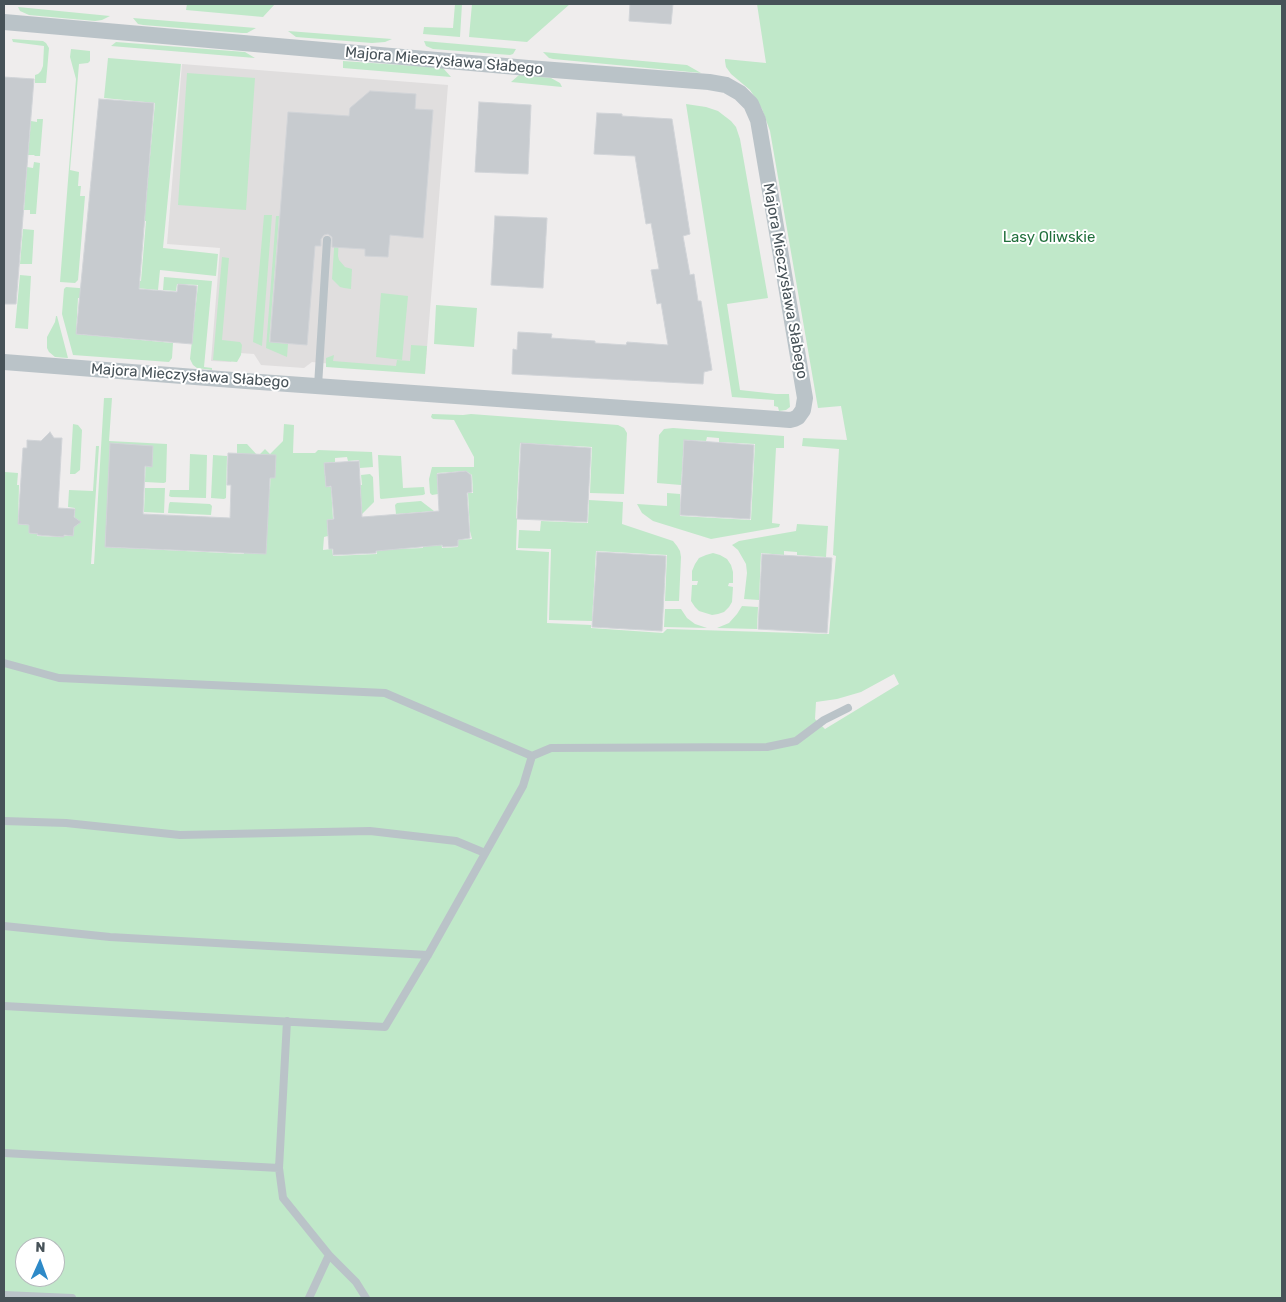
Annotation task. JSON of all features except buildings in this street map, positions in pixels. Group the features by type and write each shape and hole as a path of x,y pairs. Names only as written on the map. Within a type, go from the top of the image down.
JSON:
{"street":[{"name":"Majora Mieczysława Słabego","path":"4,22 726,85 740,93 751,104 759,124 805,398 803,410 798,417 778,420 4,362"}],"lane":[{"path":"318,386 327,240"},
{"path":"4,663 59,678 385,693 532,756 551,748 767,747 796,741 824,720 848,708"},
{"path":"4,1006 385,1026 428,955 523,786 532,756"},
{"path":"4,821 66,823 180,835 370,831 456,841 485,853"},
{"path":"4,926 110,937 428,955"},
{"path":"287,1021 279,1168 284,1198 329,1255 356,1282 366,1298"},
{"path":"4,1153 279,1168"},
{"path":"309,1298 329,1255"},
{"path":"4,1295 72,1298"}],"shaded area":[{"path":"182,64 448,85 425,373 312,362 304,368 261,365 254,354 239,353 231,362 211,361 220,248 167,244"}],"green space":[{"path":"187,4 275,4 263,17 186,10"},
{"path":"455,4 462,4 460,37 423,34 424,27 453,28"},
{"path":"472,4 570,4 527,42 469,37"},
{"name":"Lasy Oliwskie","path":"757,4 1282,4 1282,1298 4,1298 4,468 5,472 18,473 18,524 29,525 29,533 37,534 37,536 73,536 75,508 68,507 69,490 93,491 96,446 99,446 91,564 94,564 104,398 112,398 109,441 167,444 166,482 145,482 146,452 112,450 105,547 244,554 244,548 263,489 270,489 271,464 237,461 237,444 247,444 258,456 265,449 270,454 283,441 284,424 294,425 293,453 315,453 318,450 372,452 373,467 360,468 359,460 348,461 347,457 335,458 335,462 324,463 326,487 331,487 333,519 327,520 328,536 324,537 323,550 332,549 333,556 377,554 376,546 398,545 399,549 423,548 423,543 441,541 442,548 458,547 458,540 472,539 468,493 473,493 472,475 466,471 437,473 438,494 432,495 430,493 429,479 432,467 474,467 474,457 454,420 433,419 431,417 432,414 471,414 618,425 624,428 627,433 624,494 590,493 592,447 520,443 516,550 549,552 547,623 591,625 591,628 663,633 667,629 829,634 836,556 833,555 839,449 802,446 803,438 847,440 841,406 818,408 770,131 762,109 754,96 750,90 731,74 726,67 725,59 766,63","holes":["894,674 899,684 825,729 815,719 816,702 837,699 861,692"]},
{"path":"18,7 110,16 95,21 29,15 20,11"},
{"path":"133,18 256,28 247,33 242,33 143,25 138,24"},
{"path":"288,31 392,39 385,42 372,43 296,37"},
{"path":"12,39 43,41 46,43 49,48 46,83 35,83 35,75 41,71 43,66 44,46 13,42"},
{"path":"424,41 516,49 510,55 433,49 426,46"},
{"path":"116,42 245,52 255,58 111,46"},
{"path":"71,49 90,51 90,61 79,64 70,170 79,172 78,186 81,186 80,196 85,196 78,280 75,283 60,282 76,79 70,57"},
{"path":"543,52 687,65 701,73 553,59"},
{"path":"108,58 181,64 163,248 218,254 216,276 160,270 158,290 114,286 114,279 141,281 146,221 144,221 155,103 104,98"},
{"path":"343,61 443,68 451,77 343,68"},
{"path":"187,73 255,78 246,210 178,205"},
{"path":"519,75 551,78 560,83 562,87 511,82"},
{"path":"686,104 718,111 736,127 740,139 768,298 727,304 740,390 789,394 790,407 786,410 779,411 778,407 774,406 774,400 732,397"},
{"path":"37,119 43,119 40,156 28,155 31,121 37,122"},
{"path":"34,162 40,163 36,214 30,214 30,210 24,210 27,167 33,168"},
{"path":"264,215 272,215 262,346 253,342"},
{"path":"276,216 279,216 269,342 288,344 287,357 266,348"},
{"path":"23,229 34,230 32,264 20,264"},
{"path":"335,234 339,234 339,260 345,267 352,269 351,289 340,287 332,279"},
{"path":"222,257 229,258 222,340 240,342 242,345 241,355 237,362 213,360"},
{"path":"20,275 31,276 28,329 15,328"},
{"path":"164,277 212,281 204,367 212,368 212,370 197,368 190,359 198,285 177,284 176,291 163,290"},
{"path":"66,287 104,290 103,300 78,298 76,334 173,343 172,358 169,362 73,355 62,314 64,289"},
{"path":"381,293 408,296 402,360 376,357"},
{"path":"436,305 477,308 474,347 434,344"},
{"path":"56,316 68,358 55,357 47,348 47,337"},
{"path":"411,345 427,346 425,374 326,367 326,358 334,355 333,361 396,366 397,360 410,361"},
{"path":"73,424 78,425 82,430 80,470 75,474 70,474"},
{"path":"673,428 784,436 784,448 776,448 772,523 780,524 779,527 711,539 653,521 642,513 637,504 667,506 667,493 680,494 680,516 751,520 755,444 719,442 719,438 707,437 706,441 684,440 681,485 657,483 659,435 664,429"},
{"path":"190,454 207,455 206,498 171,497 169,496 170,490 189,490"},
{"path":"213,455 227,456 226,498 224,499 211,498"},
{"path":"378,455 401,456 403,488 424,487 425,494 381,499"},
{"path":"370,474 373,477 374,502 362,514 361,475"},
{"path":"145,488 165,488 164,513 144,512"},
{"path":"589,500 623,502 622,524 673,541 680,551 681,557 679,601 665,601 667,555 596,551 592,621 549,620 551,549 518,548 519,530 540,531 541,521 588,523"},
{"path":"421,501 434,511 396,514 395,505 397,503"},
{"path":"170,502 210,504 212,506 211,515 168,513"},
{"path":"797,524 828,526 826,557 797,555 797,552 784,551 784,555 761,553 759,600 744,599 747,573 746,564 738,550 732,545 739,541 796,531"},
{"path":"713,553 727,559 731,565 733,583 729,583 728,586 733,587 732,602 729,607 724,612 712,615 699,611 691,601 692,585 697,585 698,581 692,581 692,571 695,564 699,558"},
{"path":"742,606 758,607 757,629 717,628 729,623"},
{"path":"665,609 681,609 687,618 695,624 707,628 664,627"}]}
